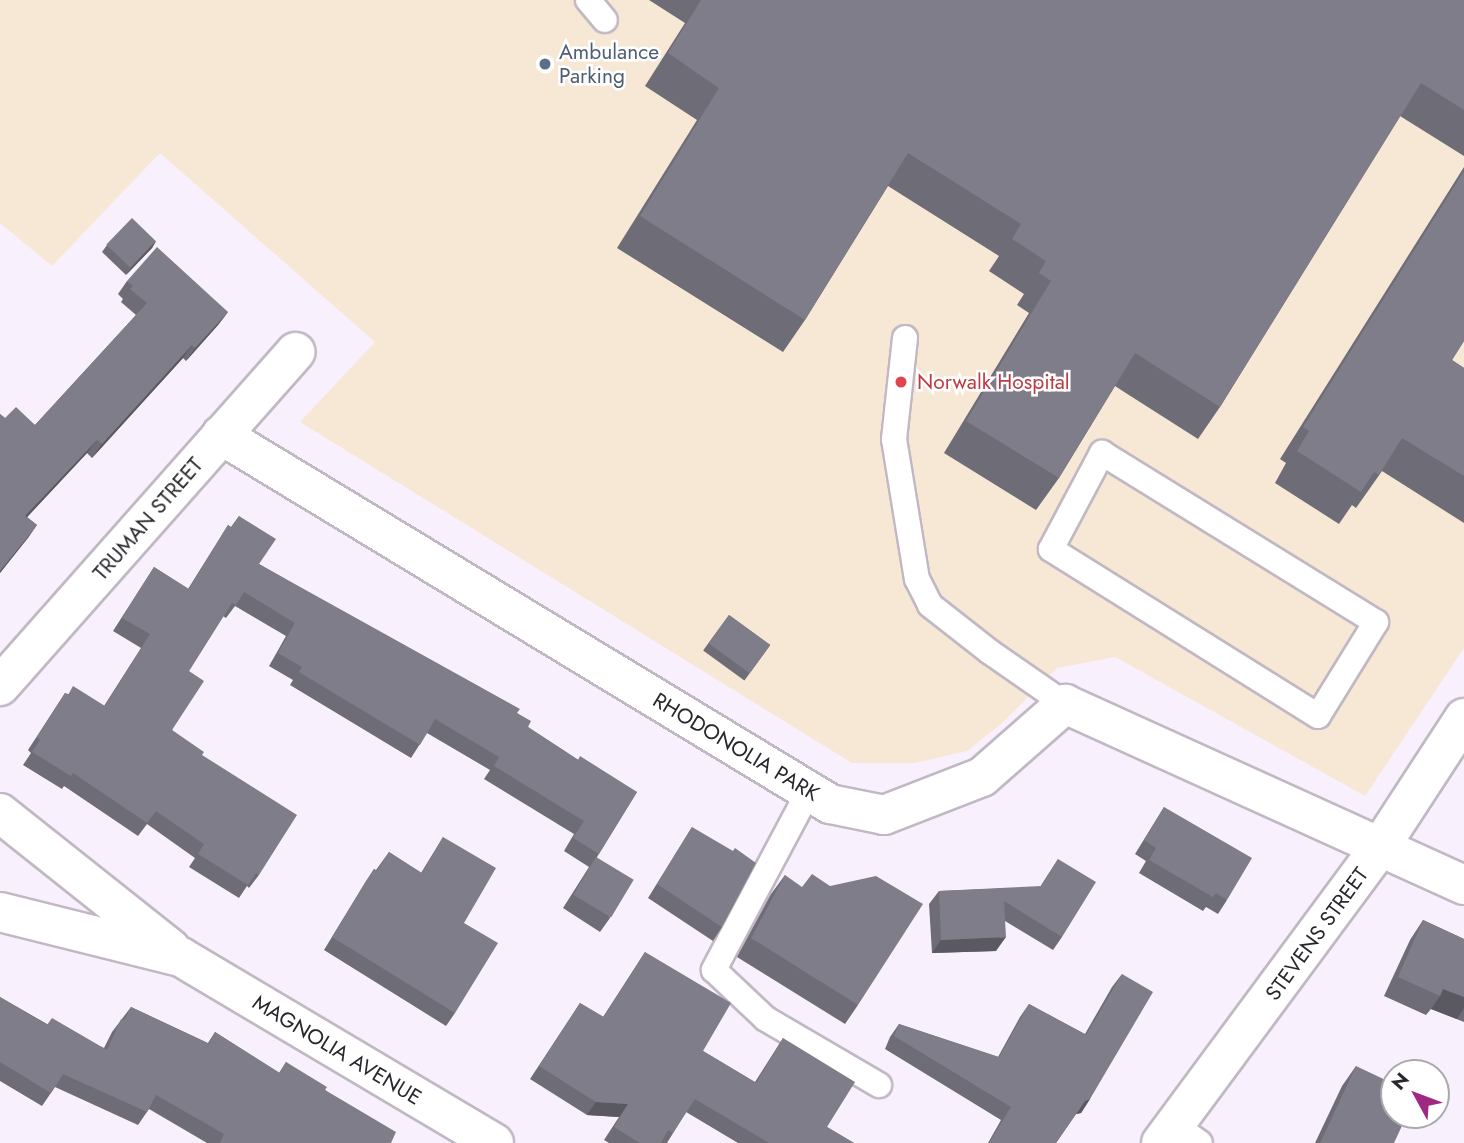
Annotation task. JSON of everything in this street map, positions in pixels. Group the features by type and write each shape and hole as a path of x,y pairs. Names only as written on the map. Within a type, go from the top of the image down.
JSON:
{"street":[{"name":"TRUMAN STREET","path":"0,686 296,352"},
{"name":"RHODONOLIA PARK","path":"221,435 830,804 884,815 982,777 1065,704"},
{"path":"1065,704 1464,886"},
{"name":"STEVENS STREET","path":"1179,1137 1380,847 1464,718"},
{"name":"MAGNOLIA AVENUE","path":"0,813 181,957 494,1143"},
{"name":"MAGNOLIA AVENUE","path":"0,912 181,957"}],"lane":[{"path":"589,0 605,20"},
{"path":"905,338 894,439 917,579 930,605 989,652 1065,704"},
{"path":"1101,453 1376,622 1318,716 1051,549 1101,453"},
{"path":"809,791 714,970 766,1018 879,1085"}],"shaded area":[{"name":"Norwalk Hospital","path":"0,0 1464,0 1464,648 1365,796 1115,657 1057,668 1001,724 967,751 915,763 852,763 300,422 375,342 160,153 52,266 0,223"}],"building":[{"path":"701,0 1464,0 1464,110 1421,83 1220,407 1135,353 1059,478 966,421 1051,281 1039,273 1046,261 1012,239 1021,224 908,153 805,320 640,216 719,88 668,53"},
{"path":"1464,171 1464,341 1452,360 1464,368 1464,476 1402,438 1379,475 1374,472 1361,492 1297,451 1309,431 1303,427"},
{"path":"132,218 156,241 130,268 106,245"},
{"path":"157,247 228,312 195,348 192,345 102,444 97,440 25,516 37,525 0,571 0,414 5,418 16,407 35,425 147,303 130,289 133,286 127,281"},
{"path":"239,516 276,539 259,564 520,709 517,713 531,721 528,727 578,760 580,756 637,792 599,854 573,838 584,821 494,766 499,757 435,719 420,745 299,672 302,667 278,653 295,623 244,592 236,605 232,603 189,671 204,681 172,730 204,752 202,755 297,815 259,875 256,873 248,885 198,854 204,844 156,811 147,823 73,773 71,776 32,752 40,740 37,737 65,693 68,695 73,686 105,706 150,634 122,618 154,567 189,589 228,525 231,528"},
{"path":"729,615 770,645 750,673 708,643"},
{"path":"1164,807 1252,858 1227,900 1216,893 1213,897 1149,860 1156,848 1144,840"},
{"path":"692,827 733,851 735,848 756,863 722,927 657,884"},
{"path":"443,837 496,868 464,923 498,943 455,1013 332,937 374,869 377,871 389,852 422,873"},
{"path":"596,857 634,880 611,917 573,895"},
{"path":"1058,859 1096,882 1062,937 1004,901 1006,937 941,940 939,891 1041,886"},
{"path":"812,874 830,886 876,876 923,904 858,1005 751,938 785,875 802,887"},
{"path":"1423,920 1464,939 1464,997 1443,989 1440,996 1398,977"},
{"path":"645,952 731,1003 703,1051 756,1083 783,1038 855,1082 827,1127 854,1143 769,1143 695,1099 673,1133 668,1130 661,1143 640,1143 614,1127 628,1104 596,1102 539,1066 580,1003 604,1017"},
{"path":"1122,974 1153,992 1090,1099 1085,1101 1056,1143 989,1143 1011,1107 894,1036 899,1024 999,1057 1029,1004 1086,1035"},
{"path":"0,997 47,1025 52,1018 107,1050 121,1019 124,1020 131,1007 209,1044 215,1032 280,1073 286,1062 327,1087 325,1090 396,1132 391,1143 220,1143 224,1134 156,1095 147,1112 63,1074 51,1093 0,1062"},
{"path":"1356,1066 1380,1077 1380,1129 1400,1129 1394,1143 1320,1143"}],"place":[{"name":"Ambulance Parking","path":"545,64"},
{"name":"Norwalk Hospital","path":"901,382"}]}
